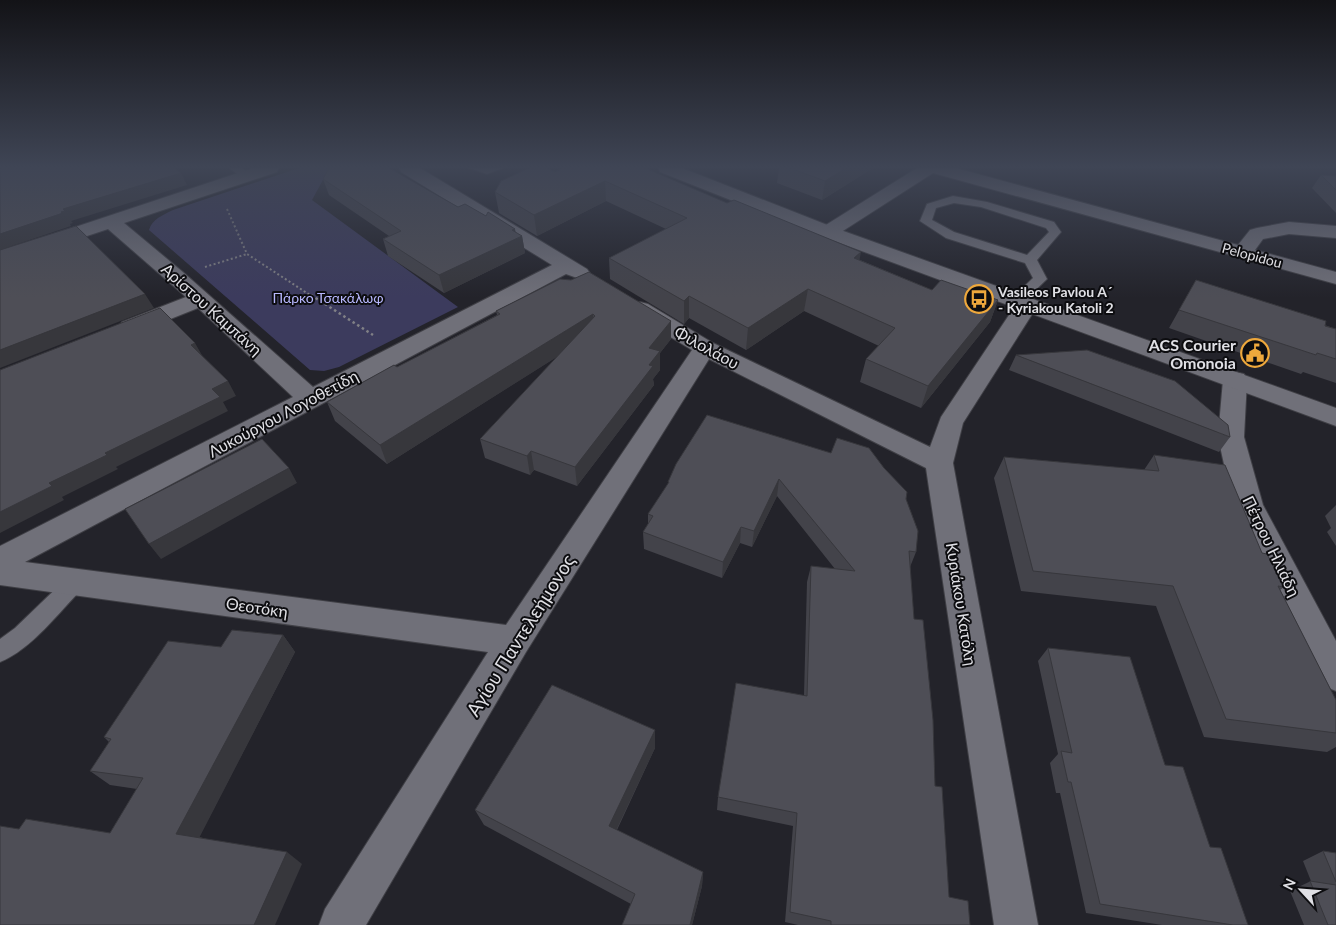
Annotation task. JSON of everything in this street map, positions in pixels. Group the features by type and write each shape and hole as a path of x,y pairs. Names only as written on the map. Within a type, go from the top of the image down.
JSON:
{"street":[{"path":"0,259 144,211"},
{"path":"478,211 599,284"},
{"path":"775,211 1336,417"},
{"path":"828,232 861,211"},
{"name":"Pelopidou","path":"1094,211 1336,278"},
{"name":"Αρίστου Καμπάνη","path":"112,222 178,277 311,398"},
{"path":"1243,252 1257,234 1290,228 1336,232"},
{"name":"Λυκούργου Λογοθετίδη","path":"0,561 567,265"},
{"path":"110,336 201,299"},
{"name":"Φιλολάου","path":"624,299 705,348 939,463"},
{"name":"Κυριάκου Κατόλη","path":"1016,925 939,463 950,423 1022,303"},
{"name":"Αγίου Παντελεήμονος","path":"341,925 514,641 705,348"},
{"name":"Πέτρου Ηλιάδη","path":"1235,380 1231,437 1248,505 1336,676"},
{"name":"Θεοτόκη","path":"0,572 514,641"}],"lane":[{"path":"930,211 926,221 950,235 1030,260 1040,279 1022,303"},
{"path":"1005,211 1050,226 1055,232 1030,260"},
{"path":"0,652 23,635 76,582"}],"path":[{"path":"228,211 248,254 399,352"},
{"path":"178,277 248,254"}],"green space":[{"name":"Πάρκο Τσακάλωφ","path":"171,211 327,211 458,307 339,367 324,371 310,370 149,230 155,220"}],"building":[{"path":"0,211 64,211 61,212 63,213 0,234"},
{"path":"371,211 478,211 486,216 488,212 515,229 512,230 522,236 439,275 383,239 401,231"},
{"path":"528,211 542,211 534,215"},
{"path":"672,211 761,211 861,252 854,258 932,290 941,280 998,300 928,386 866,359 895,328 808,289 748,328 689,296 684,301 609,258 687,218"},
{"path":"76,226 145,294 0,350 0,250"},
{"path":"589,272 671,321 649,348 660,351 649,365 653,366 575,467 531,451 527,456 480,439 595,316 593,314 380,445 327,402 394,365 397,367 500,314 496,311 560,279 571,280"},
{"path":"1196,280 1326,321 1325,326 1336,329 1336,359 1317,353 1316,355 1179,310"},
{"path":"160,308 195,343 191,345 228,381 212,389 220,397 105,453 107,455 49,483 52,486 0,512 0,370"},
{"path":"1087,350 1175,381 1228,425 1230,437 1016,355"},
{"path":"707,415 831,453 837,438 869,448 884,468 907,492 906,499 918,531 916,552 909,551 914,619 923,620 933,720 935,786 942,787 949,897 968,901 970,925 831,925 831,921 790,912 797,813 718,797 736,683 807,696 811,566 855,571 779,479 754,531 741,527 723,562 643,532 653,516 648,514 669,482 676,464"},
{"path":"262,439 289,468 149,544 125,509"},
{"path":"1154,455 1225,465 1262,553 1267,554 1284,587 1278,586 1336,700 1336,733 1226,719 1173,586 1033,571 1004,457 1159,471"},
{"path":"232,630 283,635 176,834 287,852 254,925 0,925 0,826 19,829 26,819 110,833 143,778 90,771 111,739 104,737 168,641 221,647"},
{"path":"1048,648 1130,657 1165,765 1183,767 1210,847 1221,848 1248,925 1233,925 1100,904 1071,782 1068,782 1061,751 1072,753"},
{"path":"552,685 655,730 609,826 703,872 690,925 622,925 635,894 475,810"},
{"path":"1323,851 1336,853 1336,882"},
{"path":"1310,881 1336,885 1336,925 1328,925"}],"place":[{"name":"Vasileos Pavlou A´ - Kyriakou Katoli 2","path":"979,299"},
{"name":"ACS Courier Omonoia","path":"1255,353"}]}
